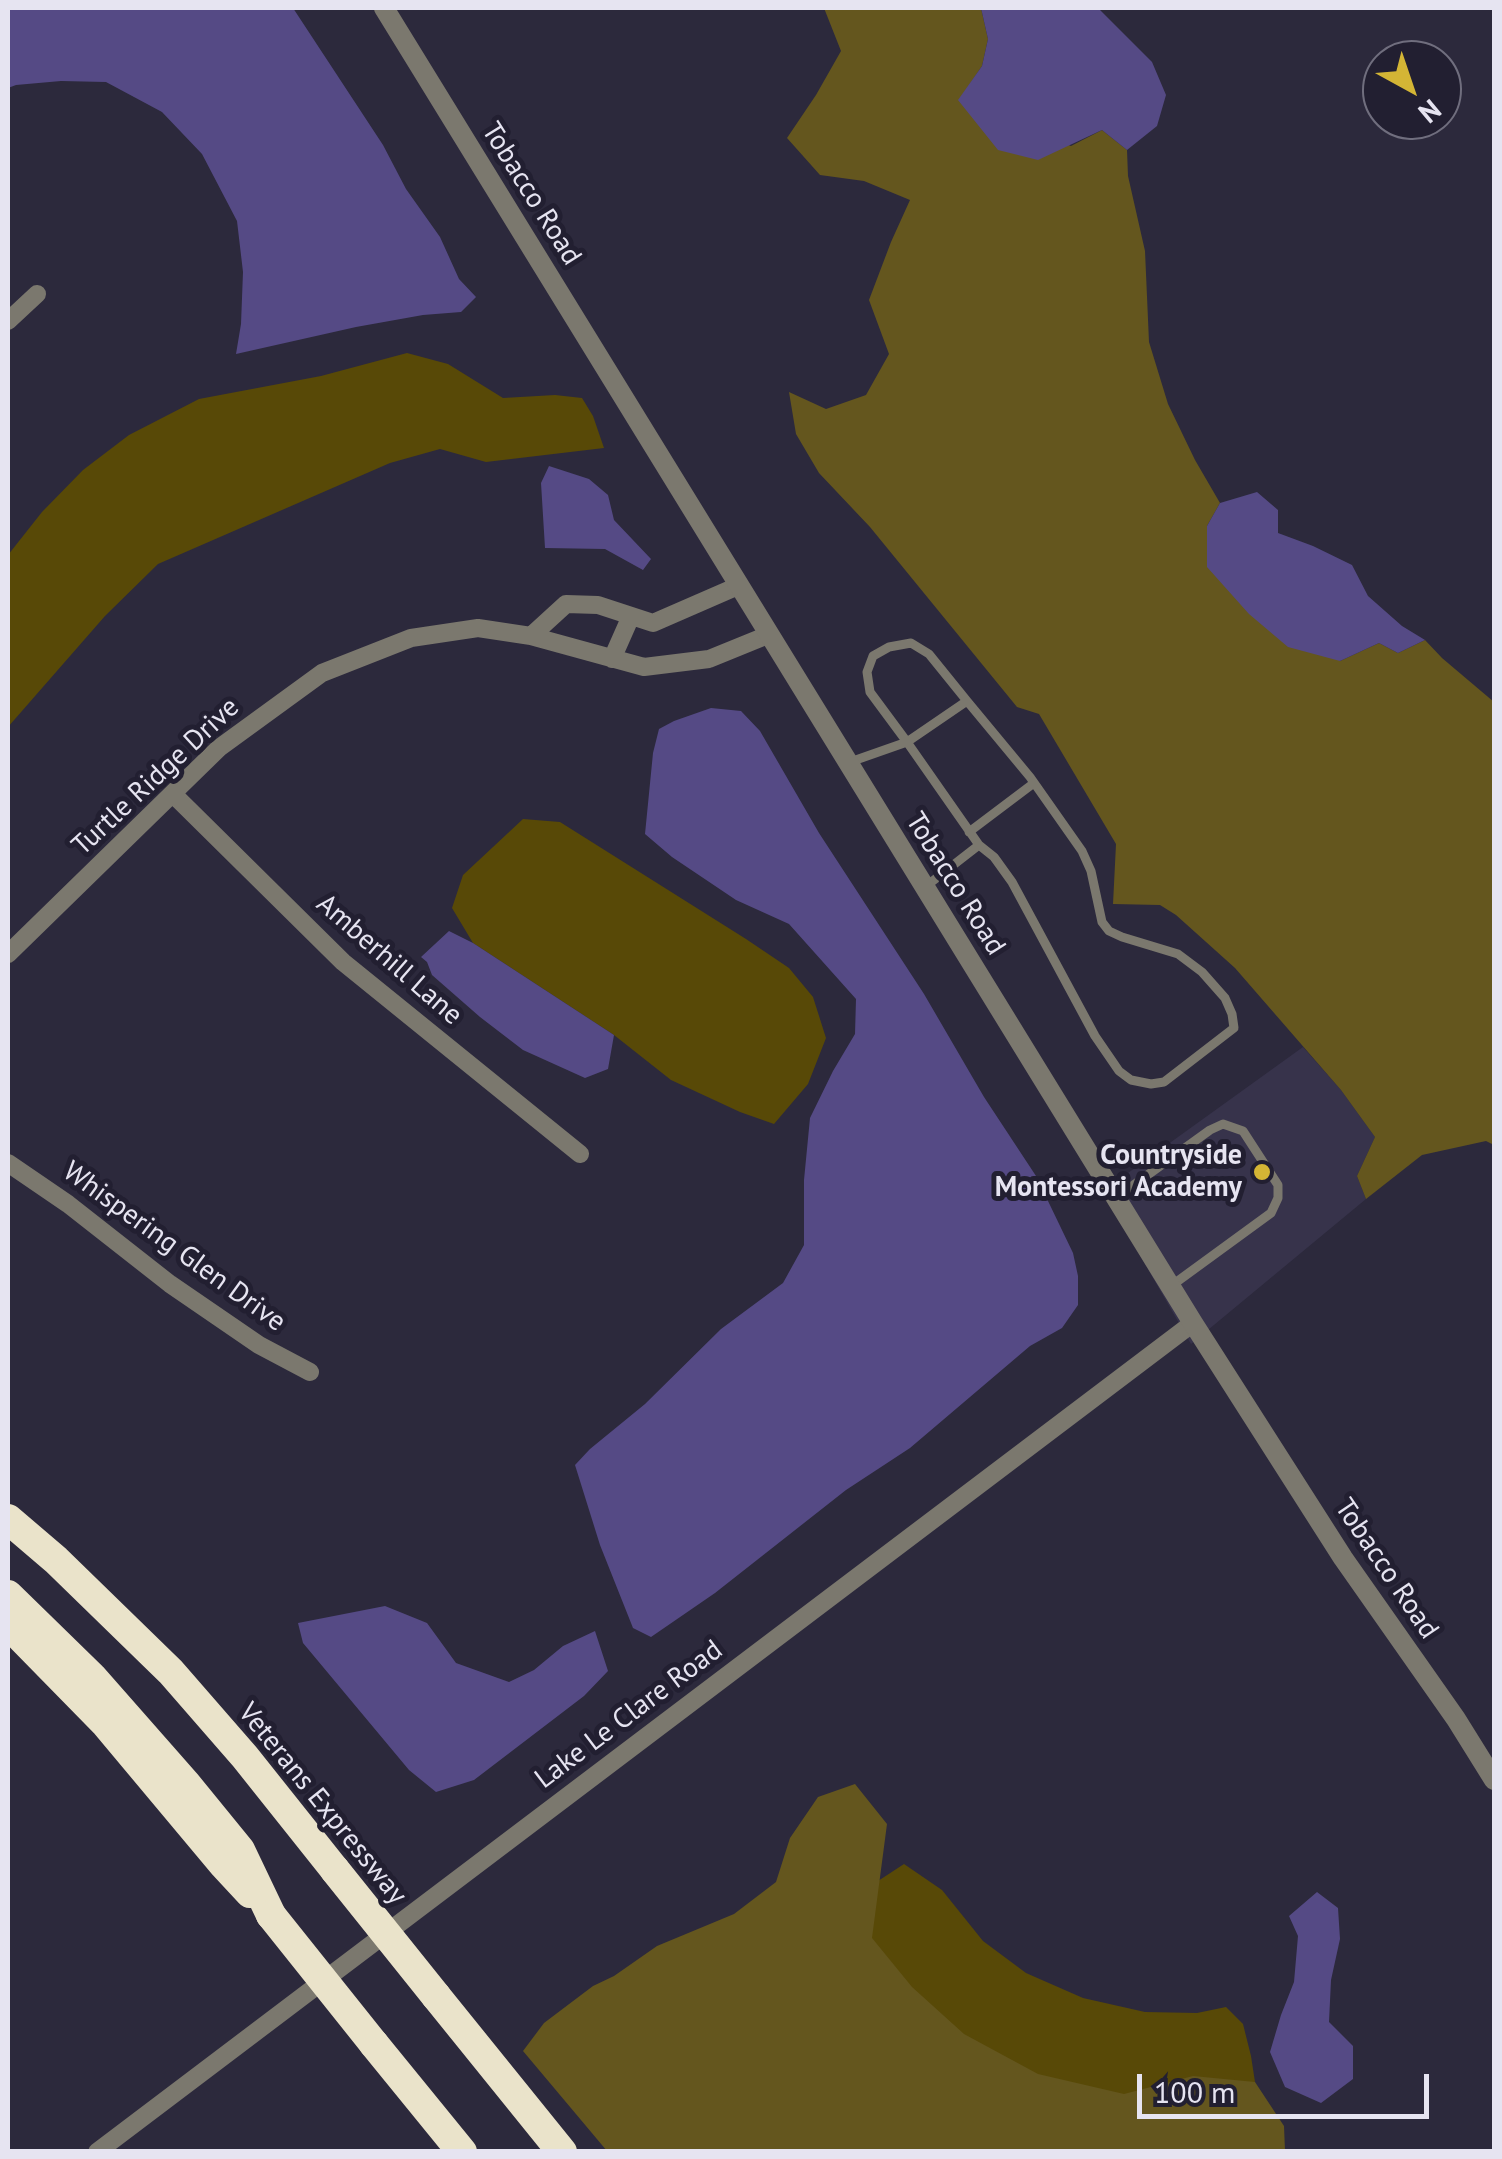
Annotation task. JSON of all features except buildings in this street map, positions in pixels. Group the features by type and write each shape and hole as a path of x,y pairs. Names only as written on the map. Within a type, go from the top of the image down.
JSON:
{"highway":[{"name":"Veterans Expressway","path":"8,1520 56,1560 171,1672 562,2152"},
{"path":"8,1595 92,1676 187,1785 240,1850 271,1916"},
{"path":"8,1624 106,1724 271,1916 462,2152"}],"street":[{"name":"Tobacco Road","path":"384,8 1194,1323 1342,1558 1456,1719 1494,1780"},
{"path":"8,321 37,294"},
{"path":"530,636 566,604 598,606 653,624 738,586"},
{"path":"612,659 631,616"},
{"name":"Turtle Ridge Drive","path":"8,954 220,748 322,673 411,638 478,628 530,636 644,668 709,659 768,635"},
{"name":"Amberhill Lane","path":"174,794 342,962 580,1154"},
{"name":"Whispering Glen Drive","path":"8,1163 68,1204 170,1284 259,1345 310,1372"},
{"name":"Lake Le Clare Road","path":"97,2152 1194,1323"}],"lane":[{"path":"912,643 929,654 968,701 1034,782 1082,852 1102,922 1109,931 1178,954 1202,972 1225,998 1234,1028 1164,1082 1132,1080 1119,1071 1095,1036 1012,882 994,857 979,846 870,692 867,672 873,656 889,647 912,643"},
{"path":"848,763 908,742 968,701"},
{"path":"969,832 1034,782"},
{"path":"924,887 979,846"},
{"path":"1116,1198 1223,1124 1243,1131 1278,1185 1272,1212 1171,1286"}],"shaded area":[{"path":"8,8 293,8 440,237 459,279 476,297 461,312 356,327 236,354 243,272 237,221 202,154 162,112 106,82 61,81 8,88"},
{"path":"824,8 981,8 988,39 982,66 959,100 1071,146 1102,130 1127,150 1128,176 1145,251 1149,342 1168,404 1220,503 1207,526 1340,661 1379,643 1398,653 1425,640 1494,702 1494,1145 1486,1141 1422,1155 1366,1199 1357,1176 1375,1137 1341,1090 1235,968 1176,915 1160,905 1113,904 1116,844 1039,714 1017,707 870,527 819,473 796,434 789,392 826,409 866,395 889,354 869,300 910,200 864,181 820,175 787,138 841,51"},
{"path":"981,8 1098,8 1152,62 1166,95 1157,126 1127,150 1102,130 1038,160 998,150 958,100 982,66 988,39"},
{"path":"407,353 448,364 503,398 582,398 604,448 486,462 440,449 390,463 158,564 105,616 8,727 8,555 83,470 129,435 199,399 321,376"},
{"path":"549,466 589,479 608,495 614,520 651,559 643,570 605,549 545,548 541,483"},
{"path":"1257,492 1278,510 1278,533 1352,565 1368,596 1425,640 1398,653 1379,643 1340,661 1288,647 1249,614 1207,567 1207,526 1220,503"},
{"path":"711,708 741,711 760,731 819,833 1036,1176 1073,1253 1078,1305 1062,1328 1030,1346 910,1448 846,1490 715,1593 651,1637 633,1628 600,1545 575,1465 645,1404 721,1329 783,1283 804,1245 804,1180 810,1118 855,1034 856,999 789,924 736,900 645,834 659,729"},
{"path":"523,819 560,822 789,968 813,997 826,1038 808,1084 774,1124 671,1080 614,1035 473,943 452,908 463,875"},
{"path":"449,931 614,1035 608,1069 585,1078 523,1050 480,1017 432,975 421,957"},
{"path":"1303,1047 1375,1137 1357,1176 1366,1199 1191,1344 1103,1191"},
{"path":"385,1606 427,1623 456,1663 509,1682 534,1670 563,1646 595,1631 608,1671 584,1696 474,1780 436,1792 409,1770 303,1643 298,1623"},
{"path":"855,1784 887,1824 872,1938 912,1987 964,2034 1038,2074 1124,2094 1193,2076 1255,2082 1284,2126 1285,2151 607,2151 523,2051 544,2023 593,1986 657,1946 734,1914 776,1882 790,1838 818,1797"},
{"path":"904,1864 942,1890 983,1941 1026,1973 1083,1998 1145,2012 1197,2013 1226,2007 1243,2024 1251,2056 1255,2082 1247,2109 1258,2152 597,2007 878,1881"},
{"path":"1317,1892 1338,1908 1340,1939 1331,1980 1329,2022 1353,2046 1353,2079 1321,2103 1285,2087 1270,2052 1294,1982 1298,1936 1289,1916"}],"place":[{"name":"Countryside Montessori Academy","path":"1262,1172"}]}
